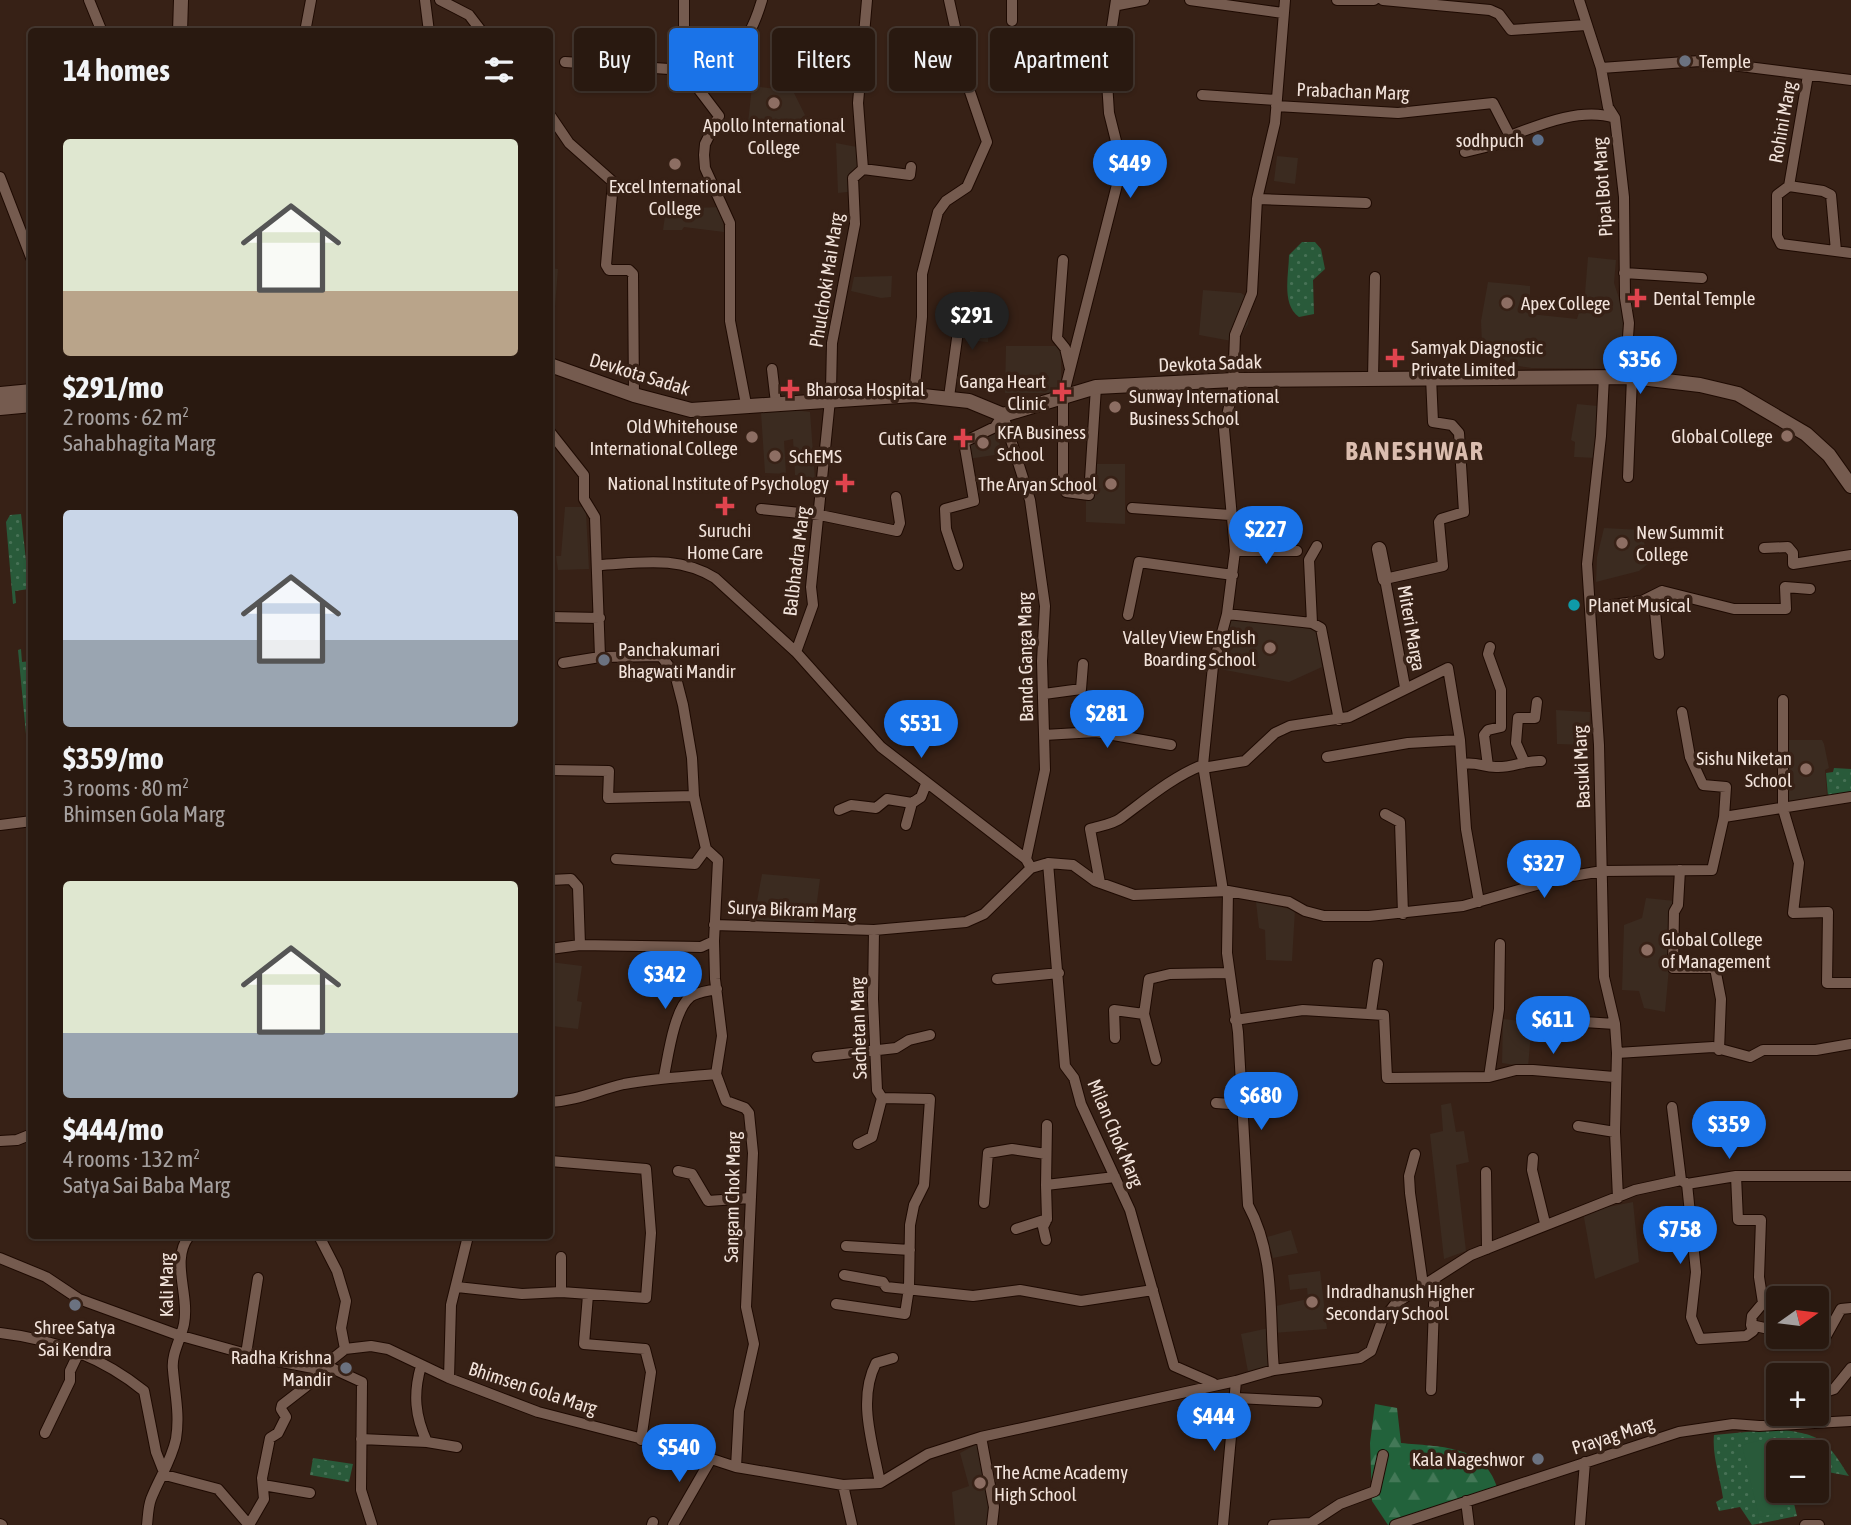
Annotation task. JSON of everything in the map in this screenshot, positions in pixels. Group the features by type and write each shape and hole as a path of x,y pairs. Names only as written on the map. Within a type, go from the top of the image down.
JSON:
{"main road":[{"path":"180,28 181,0"},
{"name":"Devkota Sadak","path":"553,366 634,395 691,410 746,404 776,402 795,405 914,395 969,401 1003,415 1096,387 1233,380 1604,376 1628,378 1700,385 1738,394 1806,434 1829,455 1851,486"},
{"path":"0,394 28,391"},
{"path":"0,408 28,405"},
{"path":"1378,547 1385,579"}],"street":[{"path":"89,0 100,28"},
{"path":"306,28 311,0"},
{"path":"425,0 428,28"},
{"path":"440,0 469,15 479,28"},
{"path":"684,0 684,28"},
{"path":"753,28 762,0"},
{"name":"Phulchoki Mai Marg","path":"827,402 831,390 834,323 855,224 853,178 863,169 858,103 867,0"},
{"path":"914,395 922,317 922,274 938,212 946,201 967,187 987,142 968,86 949,0"},
{"path":"1012,0 1012,21"},
{"path":"1096,387 1089,495 1072,494 1066,492 1063,485 1063,397 1099,244 1122,165 1109,113 1106,66 1109,37 1117,3 1144,0"},
{"path":"1190,0 1283,13"},
{"path":"1274,1370 1269,1264 1256,1219 1248,1205 1244,1105 1228,973 1226,891 1203,766 1213,667 1227,614 1236,551 1230,515 1224,429 1233,380 1235,335 1252,293 1257,199 1273,132 1284,0"},
{"path":"1337,0 1374,0"},
{"path":"1383,0 1490,10 1499,14 1511,30 1586,25"},
{"name":"Pipal Bot Marg","path":"1579,0 1601,68 1608,107 1615,118 1623,197 1624,273 1629,324 1628,477"},
{"path":"1601,68 1700,61 1851,80"},
{"path":"565,62 669,69"},
{"name":"Rohini Marg","path":"1808,75 1788,186 1823,191 1831,195 1836,251"},
{"path":"701,91 719,116 705,144 705,168 730,223 730,321 746,404"},
{"path":"1202,95 1276,103"},
{"name":"Prabachan Marg","path":"1276,103 1398,113 1493,103 1499,108 1510,136"},
{"path":"1465,152 1494,145 1539,124 1600,113 1615,118"},
{"path":"553,120 569,143 614,182 606,261 609,270 629,270 633,274 634,395"},
{"path":"863,169 910,175 911,167"},
{"path":"0,177 28,250"},
{"path":"1788,186 1777,195 1778,240 1787,246 1851,253"},
{"path":"1257,199 1366,203"},
{"path":"1063,260 1057,338 1065,348 1070,371"},
{"path":"1624,273 1702,278"},
{"path":"1373,379 1375,276"},
{"path":"949,397 962,302"},
{"path":"772,369 776,402"},
{"name":"Basuki Marg","path":"1604,376 1601,436 1587,564 1602,871 1604,977 1615,1024 1617,1053 1615,1132 1618,1198"},
{"name":"Miteri Marga","path":"1432,377 1433,422 1452,425 1459,433 1464,512 1439,522 1443,566 1385,579 1405,687 1448,668 1460,740 1466,829 1479,902"},
{"name":"Balbhadra Marg","path":"796,652 813,605 811,587 820,515 827,402"},
{"path":"958,565 946,529 945,509 974,501 964,442 995,428 1003,415"},
{"name":"Banda Ganga Marg","path":"1003,415 1030,500 1045,606 1045,770 1028,863"},
{"path":"553,436 584,475 584,499 595,517 598,565 596,600 600,618 597,635 600,657"},
{"path":"761,509 820,515 897,531 900,523 896,496"},
{"path":"1132,508 1230,515"},
{"path":"1312,623 1309,560 1317,546"},
{"path":"1764,548 1788,547 1793,553 1793,564 1851,555"},
{"path":"1236,551 1297,551"},
{"path":"598,565 666,559 702,570 715,578 796,652 881,747 1028,863 1073,865 1100,883 1134,895 1226,891 1289,902 1305,911 1324,915 1403,914 1479,902 1560,878 1602,871 1712,870 1724,817 1726,787 1703,785 1690,757 1682,712"},
{"path":"1128,615 1139,562 1233,575"},
{"path":"1590,608 1642,601 1661,591 1734,609 1786,609 1785,587 1810,589"},
{"path":"1659,654 1656,611 1661,591"},
{"path":"1227,614 1312,623 1321,628 1339,720"},
{"path":"553,617 600,618"},
{"path":"1488,766 1484,735 1488,730 1501,727 1501,691 1488,654 1490,647"},
{"path":"564,663 600,657 661,656 670,664 683,705 692,758 694,796 706,849 718,860 714,925"},
{"path":"1044,694 1081,689 1083,664"},
{"path":"1100,883 1090,830 1122,818 1125,812 1160,792 1183,772 1203,766 1245,761 1275,733 1290,726 1339,720 1405,687"},
{"path":"1783,700 1783,809 1799,863 1793,913 1828,912 1827,983 1851,983"},
{"path":"1524,761 1516,743 1518,718 1535,718 1537,702"},
{"path":"1044,735 1096,733 1171,745"},
{"path":"1327,757 1408,743 1460,740"},
{"path":"1462,764 1480,762 1488,766 1510,766 1524,761 1541,761"},
{"path":"553,770 609,771 608,797 694,796"},
{"path":"905,825 912,803 921,797 926,784"},
{"path":"1724,817 1851,797"},
{"path":"839,810 851,805 876,808 887,799 912,803"},
{"path":"1385,814 1400,821 1403,914"},
{"path":"0,825 28,822"},
{"path":"616,859 695,864 706,849"},
{"name":"Surya Bikram Marg","path":"553,949 580,945 701,947 714,941 714,925 874,930 966,922 984,914 1028,863"},
{"name":"Milan Chok Marg","path":"1048,863 1059,973 1062,1058 1074,1078 1081,1104 1130,1210 1174,1366 1217,1384"},
{"path":"1680,870 1678,905 1674,912 1673,968 1715,968 1721,999 1719,1050"},
{"path":"553,880 571,879 578,887 580,945"},
{"name":"Sachetan Marg","path":"874,930 873,999 877,1090 882,1098 928,1097 931,1102 924,1185 914,1205 910,1225 909,1288"},
{"path":"553,1102 566,1101 619,1085 664,1076 716,1074 722,1036 714,941"},
{"path":"1489,1077 1499,1009 1500,944"},
{"path":"1371,1012 1378,964"},
{"path":"997,979 1059,973"},
{"path":"1156,1060 1144,1014 1145,980 1170,974 1228,973"},
{"path":"664,1076 671,1040 684,1004 694,995 717,989"},
{"path":"1115,1038 1114,1010 1144,1014"},
{"path":"1235,1020 1303,1010 1371,1012 1384,1015 1387,1078 1489,1077 1516,1070 1615,1077"},
{"path":"1553,1020 1615,1024"},
{"path":"817,1057 896,1048 908,1040 930,1035"},
{"path":"1617,1053 1686,1047 1719,1050 1750,1057 1763,1050 1816,1050 1851,1044"},
{"name":"Sangam Chok Marg","path":"716,1074 726,1101 749,1113 752,1153 746,1307 754,1344 739,1411 736,1467"},
{"path":"858,1144 872,1137 882,1098"},
{"path":"1216,1103 1244,1105"},
{"path":"1672,1107 1696,1272 1691,1317 1700,1339 1746,1336 1754,1331 1751,1325 1752,1316 1763,1303 1759,1277 1762,1220 1738,1220 1737,1176"},
{"path":"1046,1240 1044,1227 1048,1219 1047,1125"},
{"path":"1577,1126 1615,1132"},
{"path":"0,1142 28,1136"},
{"path":"984,1203 988,1153 1012,1149 1046,1154"},
{"path":"1415,1154 1409,1176 1410,1193 1423,1285 1487,1249 1545,1223 1635,1190 1737,1176 1851,1176"},
{"path":"1533,1158 1532,1170 1545,1223"},
{"path":"457,1287 523,1294 561,1292 646,1298 651,1233 646,1169 553,1161"},
{"path":"678,1171 692,1174 708,1200 750,1198"},
{"path":"1486,1172 1487,1249"},
{"path":"1046,1185 1115,1177"},
{"path":"1016,1230 1048,1219"},
{"name":"Kali Marg","path":"147,1525 150,1502 164,1475 176,1440 179,1412 172,1368 178,1335 184,1326 185,1305 180,1255 181,1246 187,1239"},
{"path":"0,1334 40,1337 79,1352 145,1391 156,1452 164,1475 218,1489 249,1525 261,1507 270,1438 278,1433 286,1417 281,1409 282,1405 313,1381 325,1365 345,1349 341,1328 346,1301 337,1271 321,1239"},
{"path":"449,1378 452,1305 467,1239"},
{"path":"846,1247 910,1250"},
{"path":"561,1257 561,1292"},
{"path":"0,1258 46,1277 79,1299 178,1335 246,1354 313,1368 325,1365 362,1382 364,1402 361,1489 372,1525"},
{"path":"844,1275 883,1282 886,1287 947,1295 973,1296 1020,1290 1081,1301 1153,1290"},
{"path":"246,1354 258,1278"},
{"path":"1431,1390 1435,1278"},
{"name":"Bhimsen Gola Marg","path":"345,1349 371,1346 388,1349 449,1378 538,1412 736,1467 843,1485 880,1483 928,1454 981,1437 1236,1381 1274,1370 1367,1355 1375,1344 1386,1314 1402,1297 1423,1285"},
{"path":"836,1304 905,1314 909,1288"},
{"path":"588,1295 584,1344 645,1349 651,1372 641,1440"},
{"path":"1829,1331 1841,1309 1851,1308"},
{"path":"1751,1325 1766,1328"},
{"path":"45,1433 70,1381 70,1371 79,1352"},
{"path":"880,1483 866,1403 867,1389 876,1363 893,1358"},
{"path":"421,1366 415,1404 418,1422 427,1442"},
{"path":"1829,1391 1834,1389 1851,1368"},
{"path":"1223,1525 1236,1381"},
{"path":"1236,1398 1317,1402"},
{"name":"Prayag Marg","path":"1829,1422 1851,1421"},
{"name":"Prayag Marg","path":"1395,1525 1698,1428 1733,1424 1766,1425"},
{"path":"981,1437 994,1507 992,1525"},
{"path":"361,1439 427,1442 457,1447"},
{"path":"1273,1525 1311,1522 1340,1504 1375,1491 1383,1455"},
{"path":"673,1525 712,1459"},
{"path":"1580,1525 1585,1462"},
{"path":"263,1485 310,1493"},
{"path":"843,1485 852,1525"},
{"path":"1466,1501 1469,1525"},
{"path":"1805,1525 1819,1525"}],"shaded area":[{"name":"Apollo International College","path":"758,87 772,88 772,91 793,91 805,115 788,129 748,123 751,91 758,91"},
{"path":"836,143 857,147 860,171 856,191 838,193"},
{"path":"1277,156 1298,158 1295,184 1274,181"},
{"path":"722,207 724,232 684,227 682,230 663,230 666,209"},
{"name":"Apex College","path":"1588,257 1616,260 1614,283 1626,320 1621,369 1531,368 1513,365 1482,345 1481,321 1488,282 1530,286 1530,314 1577,319 1585,293"},
{"path":"553,268 558,269 553,319"},
{"path":"892,276 891,297 881,298 851,291 854,277"},
{"path":"1203,290 1241,293 1251,300 1248,324 1237,342 1199,335"},
{"path":"970,291 990,293 988,342 966,340"},
{"path":"1006,346 1061,346 1061,393 1005,393"},
{"path":"1577,404 1598,406 1597,458 1574,457 1575,442 1571,440"},
{"path":"795,410 810,412 815,479 795,475 793,439 784,441 786,474 765,473 761,413"},
{"name":"KFA Business School","path":"998,433 1001,454 968,459 969,440"},
{"name":"The Aryan School","path":"1097,464 1125,464 1125,524 1086,522 1086,494 1097,494"},
{"path":"565,507 583,507 586,513 589,569 558,570 556,556 561,556"},
{"name":"New Summit College","path":"1604,528 1642,530 1648,564 1639,571 1596,582 1597,557"},
{"name":"Valley View English Boarding School","path":"1229,617 1318,630 1322,667 1289,682 1214,668"},
{"path":"1556,710 1590,712 1589,745 1557,744"},
{"name":"Sishu Niketan School","path":"1787,740 1822,740 1824,744 1829,768 1825,770 1827,796 1818,796 1818,802 1784,806"},
{"path":"762,874 820,879 814,924 753,923"},
{"name":"Global College of Management","path":"1646,898 1675,901 1665,1012 1644,1008 1639,991 1622,990 1624,925 1642,918"},
{"path":"1256,902 1295,910 1292,961 1266,960 1265,930 1259,928"},
{"path":"553,962 582,966 577,1001 582,1002 578,1029 553,1026"},
{"path":"1503,1019 1532,1022 1528,1067 1502,1063"},
{"path":"1451,1103 1456,1132 1464,1131 1469,1162 1456,1165 1466,1251 1444,1259 1430,1134 1443,1131 1441,1105"},
{"path":"1633,1202 1639,1262 1595,1279 1583,1212"},
{"path":"1291,1230 1298,1253 1273,1258 1267,1237"},
{"name":"Indradhanush Higher Secondary School","path":"1320,1271 1327,1329 1273,1333 1271,1307 1308,1299 1307,1288 1290,1290 1288,1275"},
{"path":"1269,1328 1272,1366 1248,1372 1241,1334"},
{"name":"The Acme Academy High School","path":"977,1444 996,1525 955,1525 952,1492 969,1486 960,1453"}],"green space":[{"path":"1302,242 1315,242 1321,249 1325,269 1313,280 1314,314 1299,317 1290,305 1287,280 1289,255"},
{"path":"21,514 28,580 28,589 15,591 16,603 13,604 6,522 10,515"},
{"path":"21,649 22,662 28,661 28,736 26,734 18,650"},
{"path":"1834,768 1851,769 1851,797 1828,797 1826,773 1833,772"},
{"path":"1375,1404 1397,1408 1401,1443 1444,1447 1471,1455 1491,1473 1497,1487 1388,1525 1372,1501 1370,1443"},
{"path":"1778,1429 1819,1440 1766,1440 1766,1503 1794,1503 1797,1516 1752,1525 1740,1507 1719,1511 1716,1502 1723,1498 1715,1458 1714,1435"},
{"path":"1773,1437 1774,1440 1766,1440 1766,1503 1786,1503 1788,1511 1759,1517 1742,1445"},
{"path":"1829,1447 1834,1454 1849,1476 1829,1472"},
{"path":"313,1458 353,1464 349,1482 310,1475"}],"place":[{"name":"Temple","path":"1685,61"},
{"name":"Apollo International College","path":"774,103"},
{"name":"sodhpuch","path":"1538,140"},
{"name":"Excel International College","path":"675,164"},
{"name":"Dental Temple","path":"1637,298"},
{"name":"Apex College","path":"1507,303"},
{"name":"Samyak Diagnostic Private Limited","path":"1395,358"},
{"name":"Bharosa Hospital","path":"790,389"},
{"name":"Ganga Heart Clinic","path":"1062,392"},
{"name":"Sunway International Business School","path":"1115,407"},
{"name":"Global College","path":"1787,436"},
{"name":"Old Whitehouse International College","path":"752,437"},
{"name":"Cutis Care","path":"963,438"},
{"name":"KFA Business School","path":"983,443"},
{"name":"SchEMS","path":"775,456"},
{"name":"National Institute of Psychology","path":"845,483"},
{"name":"The Aryan School","path":"1111,484"},
{"name":"Suruchi Home Care","path":"725,506"},
{"name":"New Summit College","path":"1622,543"},
{"name":"Planet Musical","path":"1574,605"},
{"name":"Valley View English Boarding School","path":"1270,648"},
{"name":"Panchakumari Bhagwati Mandir","path":"604,660"},
{"name":"Sishu Niketan School","path":"1806,769"},
{"name":"Global College of Management","path":"1647,950"},
{"name":"Indradhanush Higher Secondary School","path":"1312,1302"},
{"name":"Shree Satya Sai Kendra","path":"75,1305"},
{"name":"Radha Krishna Mandir","path":"346,1368"},
{"name":"Kala Nageshwor","path":"1538,1459"},
{"name":"The Acme Academy High School","path":"980,1483"}],"district":[{"name":"BANESHWAR","path":"1415,451"}]}
